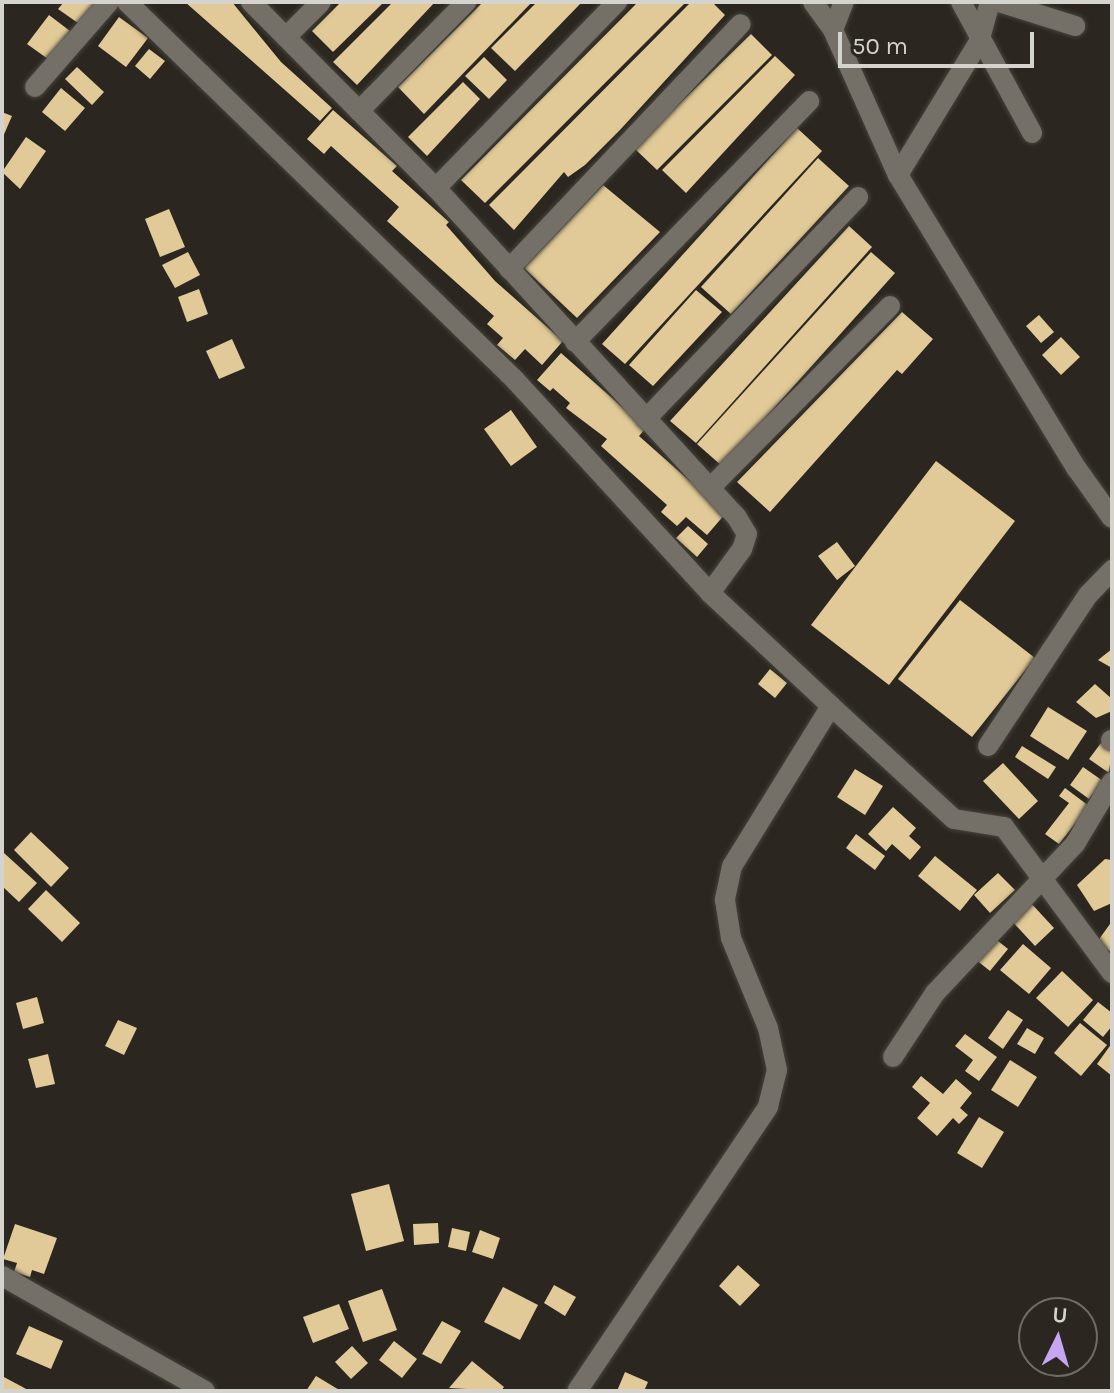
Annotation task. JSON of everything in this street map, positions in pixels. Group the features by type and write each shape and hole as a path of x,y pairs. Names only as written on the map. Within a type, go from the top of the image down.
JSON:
{"street":[{"path":"35,87 109,2"},
{"path":"127,2 515,380 710,593 954,819 1004,827 1112,973"},
{"path":"251,2 436,188 710,488 747,534 735,564 710,593"},
{"path":"286,37 321,2"},
{"path":"359,111 466,2"},
{"path":"436,188 617,2"},
{"path":"813,2 833,30 898,175 1069,457 1112,518"},
{"path":"833,30 844,2"},
{"path":"961,2 979,42 1032,133"},
{"path":"898,175 979,42 990,2"},
{"path":"999,2 1075,26"},
{"path":"509,269 741,24"},
{"path":"575,342 809,101"},
{"path":"646,419 858,197"},
{"path":"710,488 890,306"},
{"path":"988,746 1088,595 1112,570"},
{"path":"577,1391 768,1107 777,1070 768,1028 731,938 725,900 732,866 831,706"},
{"path":"893,1057 935,993 1075,844 1112,782"},
{"path":"2,1276 205,1391"}],"building":[{"path":"64,2 104,2 85,28 58,9"},
{"path":"185,2 232,2 281,62 332,108 320,121"},
{"path":"341,2 384,2 333,52 312,31"},
{"path":"393,2 435,2 357,85 333,62"},
{"path":"483,2 532,2 424,114 398,87"},
{"path":"537,2 582,2 515,71 491,48"},
{"path":"638,2 686,2 485,203 461,180"},
{"path":"691,2 712,2 725,15 620,130 585,165 568,177 564,172 514,230 489,205"},
{"path":"49,15 70,31 48,59 27,44"},
{"path":"119,17 148,38 126,67 98,46"},
{"path":"751,34 772,55 657,170 634,148"},
{"path":"149,49 165,61 150,79 135,66"},
{"path":"775,56 795,75 686,193 662,170"},
{"path":"484,57 507,80 489,99 465,76"},
{"path":"77,67 104,92 92,105 65,79"},
{"path":"463,82 480,99 427,156 408,137"},
{"path":"61,88 85,108 65,131 42,112"},
{"path":"333,110 397,166 392,171 449,222 446,225 495,281 563,341 542,365 525,349 515,360 497,345 503,338 487,324 494,316 387,221 399,207 331,146 324,154 307,139"},
{"path":"2,112 12,116 2,139"},
{"path":"797,128 822,151 625,364 602,344"},
{"path":"26,137 46,151 20,189 2,172"},
{"path":"818,158 849,186 731,314 701,287"},
{"path":"603,185 660,232 577,318 524,268"},
{"path":"169,209 185,247 160,257 145,219"},
{"path":"849,226 872,247 696,443 670,421"},
{"path":"188,252 200,275 175,288 162,265"},
{"path":"871,252 895,273 722,466 697,444"},
{"path":"199,289 208,314 187,322 178,297"},
{"path":"696,290 722,312 653,386 629,365"},
{"path":"902,312 933,339 902,374 897,370 770,512 737,482"},
{"path":"1039,315 1054,332 1041,343 1026,326"},
{"path":"1061,337 1080,357 1061,375 1042,355"},
{"path":"232,339 245,368 219,379 206,351"},
{"path":"561,353 646,428 639,436 726,513 707,535 686,517 677,526 661,512 667,505 601,446 607,439 566,408 570,403 553,388 550,391 537,380"},
{"path":"511,410 537,447 511,466 484,429"},
{"path":"936,461 1015,521 889,685 811,625"},
{"path":"688,526 708,544 697,557 676,538"},
{"path":"837,542 855,566 837,580 818,556"},
{"path":"960,600 1035,658 972,737 898,679"},
{"path":"1112,649 1112,668 1098,660"},
{"path":"770,669 787,683 775,698 758,684"},
{"path":"1095,684 1112,699 1112,711 1096,718 1076,702"},
{"path":"1048,707 1087,731 1068,760 1030,736"},
{"path":"1104,739 1112,745 1109,773 1089,759"},
{"path":"1022,746 1056,767 1048,779 1015,757"},
{"path":"1003,763 1038,801 1019,819 983,781"},
{"path":"1083,767 1103,781 1089,799 1070,785"},
{"path":"855,769 883,786 865,815 837,797"},
{"path":"1065,788 1089,806 1059,844 1045,834 1069,803 1059,796"},
{"path":"893,807 916,828 909,836 921,847 910,860 892,844 886,851 868,834"},
{"path":"31,832 69,868 51,887 14,850"},
{"path":"856,834 885,856 875,870 846,848"},
{"path":"4,853 37,883 19,902 2,886"},
{"path":"935,856 977,890 960,911 918,876"},
{"path":"1105,859 1112,860 1112,903 1094,911 1077,885"},
{"path":"998,873 1015,890 990,913 974,895"},
{"path":"46,890 80,923 62,942 28,909"},
{"path":"1029,901 1054,928 1035,946 1010,919"},
{"path":"1112,925 1112,953 1097,942"},
{"path":"993,937 1008,949 990,971 975,959"},
{"path":"1023,944 1051,968 1029,994 1000,970"},
{"path":"1062,971 1093,1000 1068,1027 1036,998"},
{"path":"37,997 44,1023 23,1029 16,1003"},
{"path":"1098,1002 1112,1013 1112,1026 1103,1037 1083,1020"},
{"path":"1008,1010 1023,1020 1003,1049 988,1038"},
{"path":"118,1020 137,1028 124,1055 105,1046"},
{"path":"1080,1023 1107,1045 1081,1076 1054,1053"},
{"path":"1027,1028 1044,1038 1035,1054 1017,1044"},
{"path":"965,1034 997,1057 979,1081 965,1071 973,1060 955,1046"},
{"path":"1112,1043 1112,1076 1097,1064"},
{"path":"48,1054 55,1084 36,1088 28,1059"},
{"path":"1010,1060 1037,1077 1018,1107 991,1090"},
{"path":"921,1076 943,1094 956,1079 972,1093 960,1108 968,1115 959,1124 953,1118 937,1136 917,1118 930,1103 912,1087"},
{"path":"979,1117 1004,1132 982,1168 957,1153"},
{"path":"389,1184 404,1241 366,1251 351,1194"},
{"path":"438,1223 439,1243 414,1245 413,1224"},
{"path":"15,1224 57,1238 44,1274 32,1270 30,1277 14,1272 17,1263 3,1259"},
{"path":"452,1228 470,1232 466,1251 448,1247"},
{"path":"480,1230 500,1238 493,1259 472,1252"},
{"path":"738,1265 760,1285 740,1306 719,1286"},
{"path":"554,1285 576,1297 565,1316 544,1303"},
{"path":"503,1287 538,1305 520,1340 484,1322"},
{"path":"382,1289 397,1330 363,1342 348,1301"},
{"path":"339,1304 349,1329 313,1343 303,1317"},
{"path":"442,1321 461,1331 441,1364 422,1354"},
{"path":"29,1326 63,1341 51,1369 16,1354"},
{"path":"394,1341 417,1359 402,1378 379,1360"},
{"path":"352,1346 368,1363 351,1379 335,1362"},
{"path":"472,1361 504,1387 501,1391 449,1388"},
{"path":"625,1372 648,1382 644,1391 617,1391"},
{"path":"2,1376 30,1391 2,1391"},
{"path":"316,1376 341,1391 306,1391"}]}
